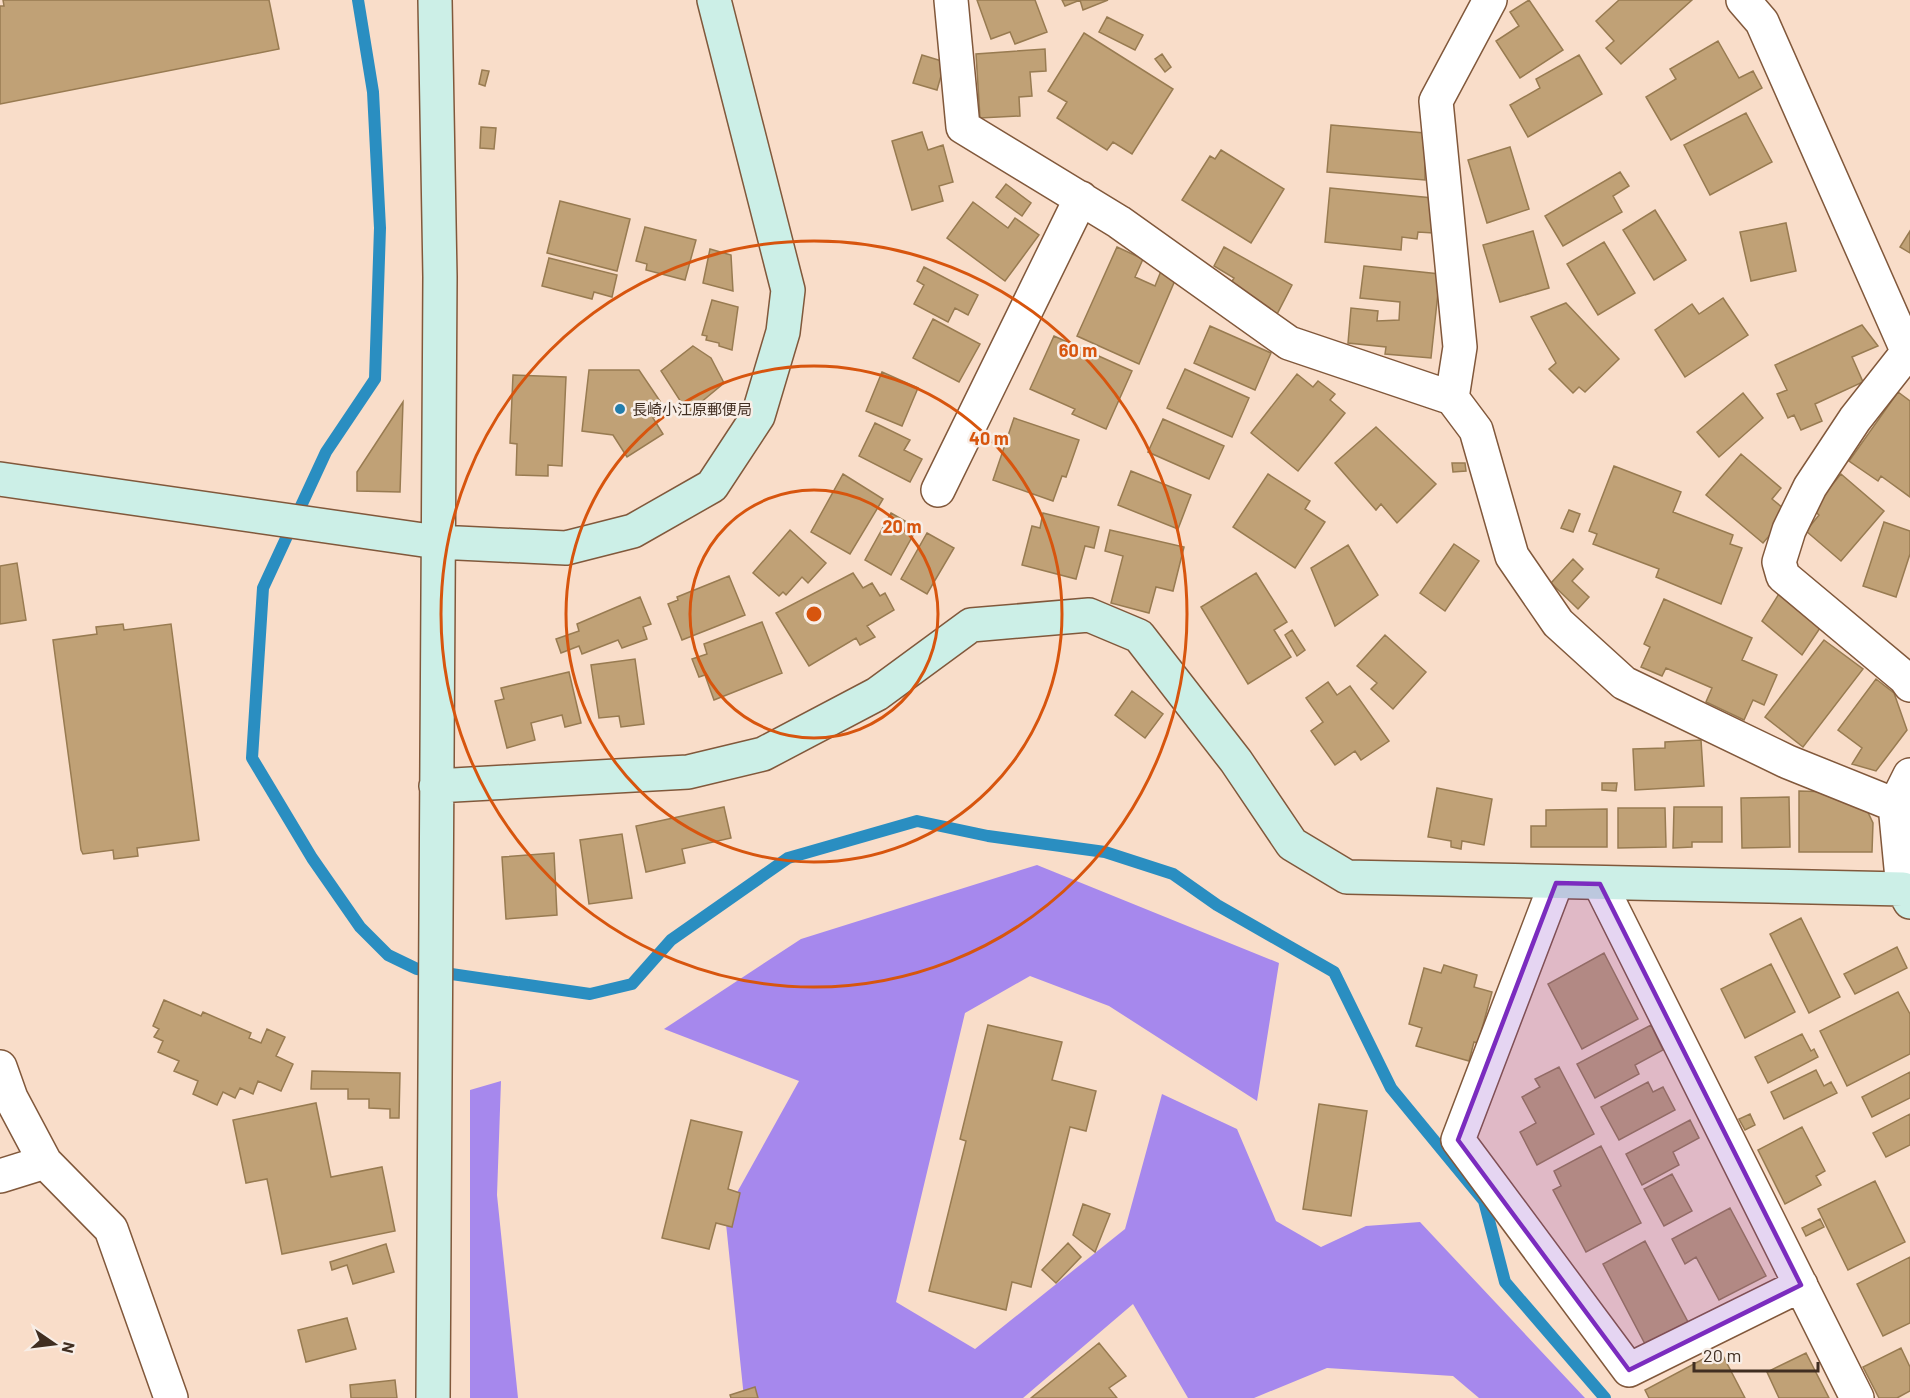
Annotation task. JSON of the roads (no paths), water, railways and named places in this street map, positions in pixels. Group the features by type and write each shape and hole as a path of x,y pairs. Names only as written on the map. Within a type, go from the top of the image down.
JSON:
{"street":[{"path":"433,1398 440,277 435,0"},
{"path":"0,479 437,542 566,548 633,531 712,486 758,416 783,332 788,290 714,0"},
{"path":"951,0 963,127 1119,222 1289,343 1452,398 1476,430 1512,556 1558,623 1624,683 1788,762 1903,805"},
{"path":"1452,398 1460,346 1436,101 1490,0"},
{"path":"1743,0 1762,22 1908,355 1856,419 1810,487 1789,530 1779,562 1784,576 1905,678 1910,685"},
{"path":"938,490 1080,198"},
{"path":"436,786 688,772 763,754 877,694 971,625 1089,615 1139,636 1236,761 1292,844 1347,877 1556,882 1906,896 1903,805 1910,775"},
{"path":"1556,882 1458,1140 1629,1370 1801,1285"},
{"path":"1600,884 1857,1398"},
{"path":"0,1066 12,1098 45,1162 111,1229 171,1398"},
{"path":"0,1176 45,1162"}],"waterway":[{"path":"358,0 373,92 380,228 375,379 326,452 263,588 252,758 312,858 360,927 388,955 417,969 590,994 632,984 671,940 788,858 917,821 988,836 1105,852 1173,874 1217,905 1334,972 1391,1088 1484,1201 1505,1282 1605,1398"}],"place":[{"name":"長崎小江原郵便局","path":"620,409"}]}
